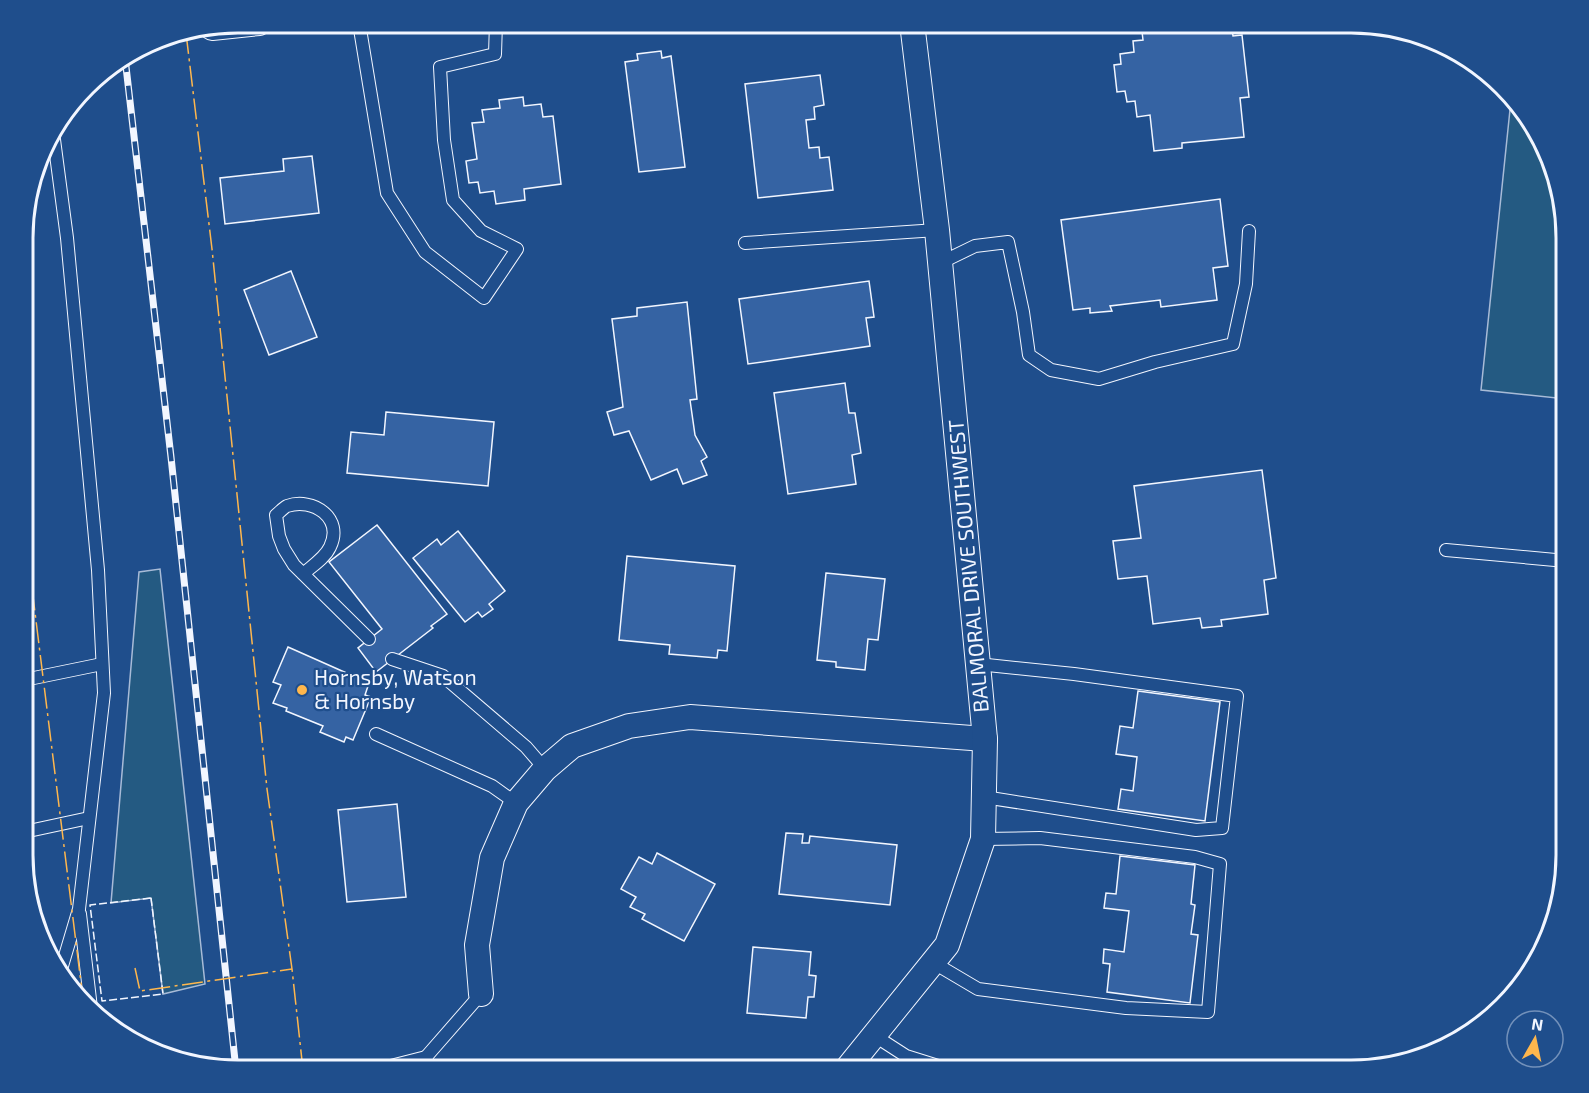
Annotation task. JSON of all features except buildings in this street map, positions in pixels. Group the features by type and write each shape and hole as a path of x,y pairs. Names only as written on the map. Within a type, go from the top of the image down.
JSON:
{"street":[{"name":"BALMORAL DRIVE SOUTHWEST","path":"855,1060 947,945 983,839 985,739 937,230 913,33"},
{"path":"481,994 477,945 492,858 516,803 545,769 572,746 629,726 690,717 985,739"}],"lane":[{"path":"361,33 387,193 425,252 484,298 517,249 481,231 453,200 444,140 440,67 495,54 496,33"},
{"path":"55,146 67,238 96,558 104,693 79,909 63,961"},
{"path":"745,243 937,230"},
{"path":"940,262 975,246 1008,242 1023,312 1029,355 1051,370 1099,379 1155,362 1233,344 1246,284 1249,231"},
{"path":"303,574 327,553 331,545 333,521 320,509 303,505 286,506 276,515 279,536 284,549 294,565 303,574 369,639"},
{"path":"1446,549 1556,560"},
{"path":"392,659 443,676 526,747 545,769"},
{"path":"33,678 102,664"},
{"path":"978,664 1074,674 1237,696 1222,828 1196,830 984,797"},
{"path":"376,734 492,786 516,803"},
{"path":"33,830 89,818"},
{"path":"934,963 978,989 1126,1008 1208,1012 1220,864 1195,857 1040,838 983,839"},
{"path":"79,909 90,996"},
{"path":"414,1060 426,1057 481,994"},
{"path":"875,1036 906,1056 919,1060"}],"shaded area":[{"path":"1510,109 1540,160 1549,185 1554,212 1556,225 1556,398 1481,390"},
{"path":"160,569 205,984 163,994 151,898 111,903 139,572"}],"railway":[{"path":"126,67 171,457 235,1060"}],"fence":[{"path":"151,898 163,994 102,1001 90,905 151,898"}],"power":[{"path":"187,40 212,249 267,789 302,1060"},
{"path":"33,596 82,987"},
{"path":"135,968 140,991 292,969"}],"place":[{"name":"Hornsby, Watson & Hornsby","path":"302,690"}]}
